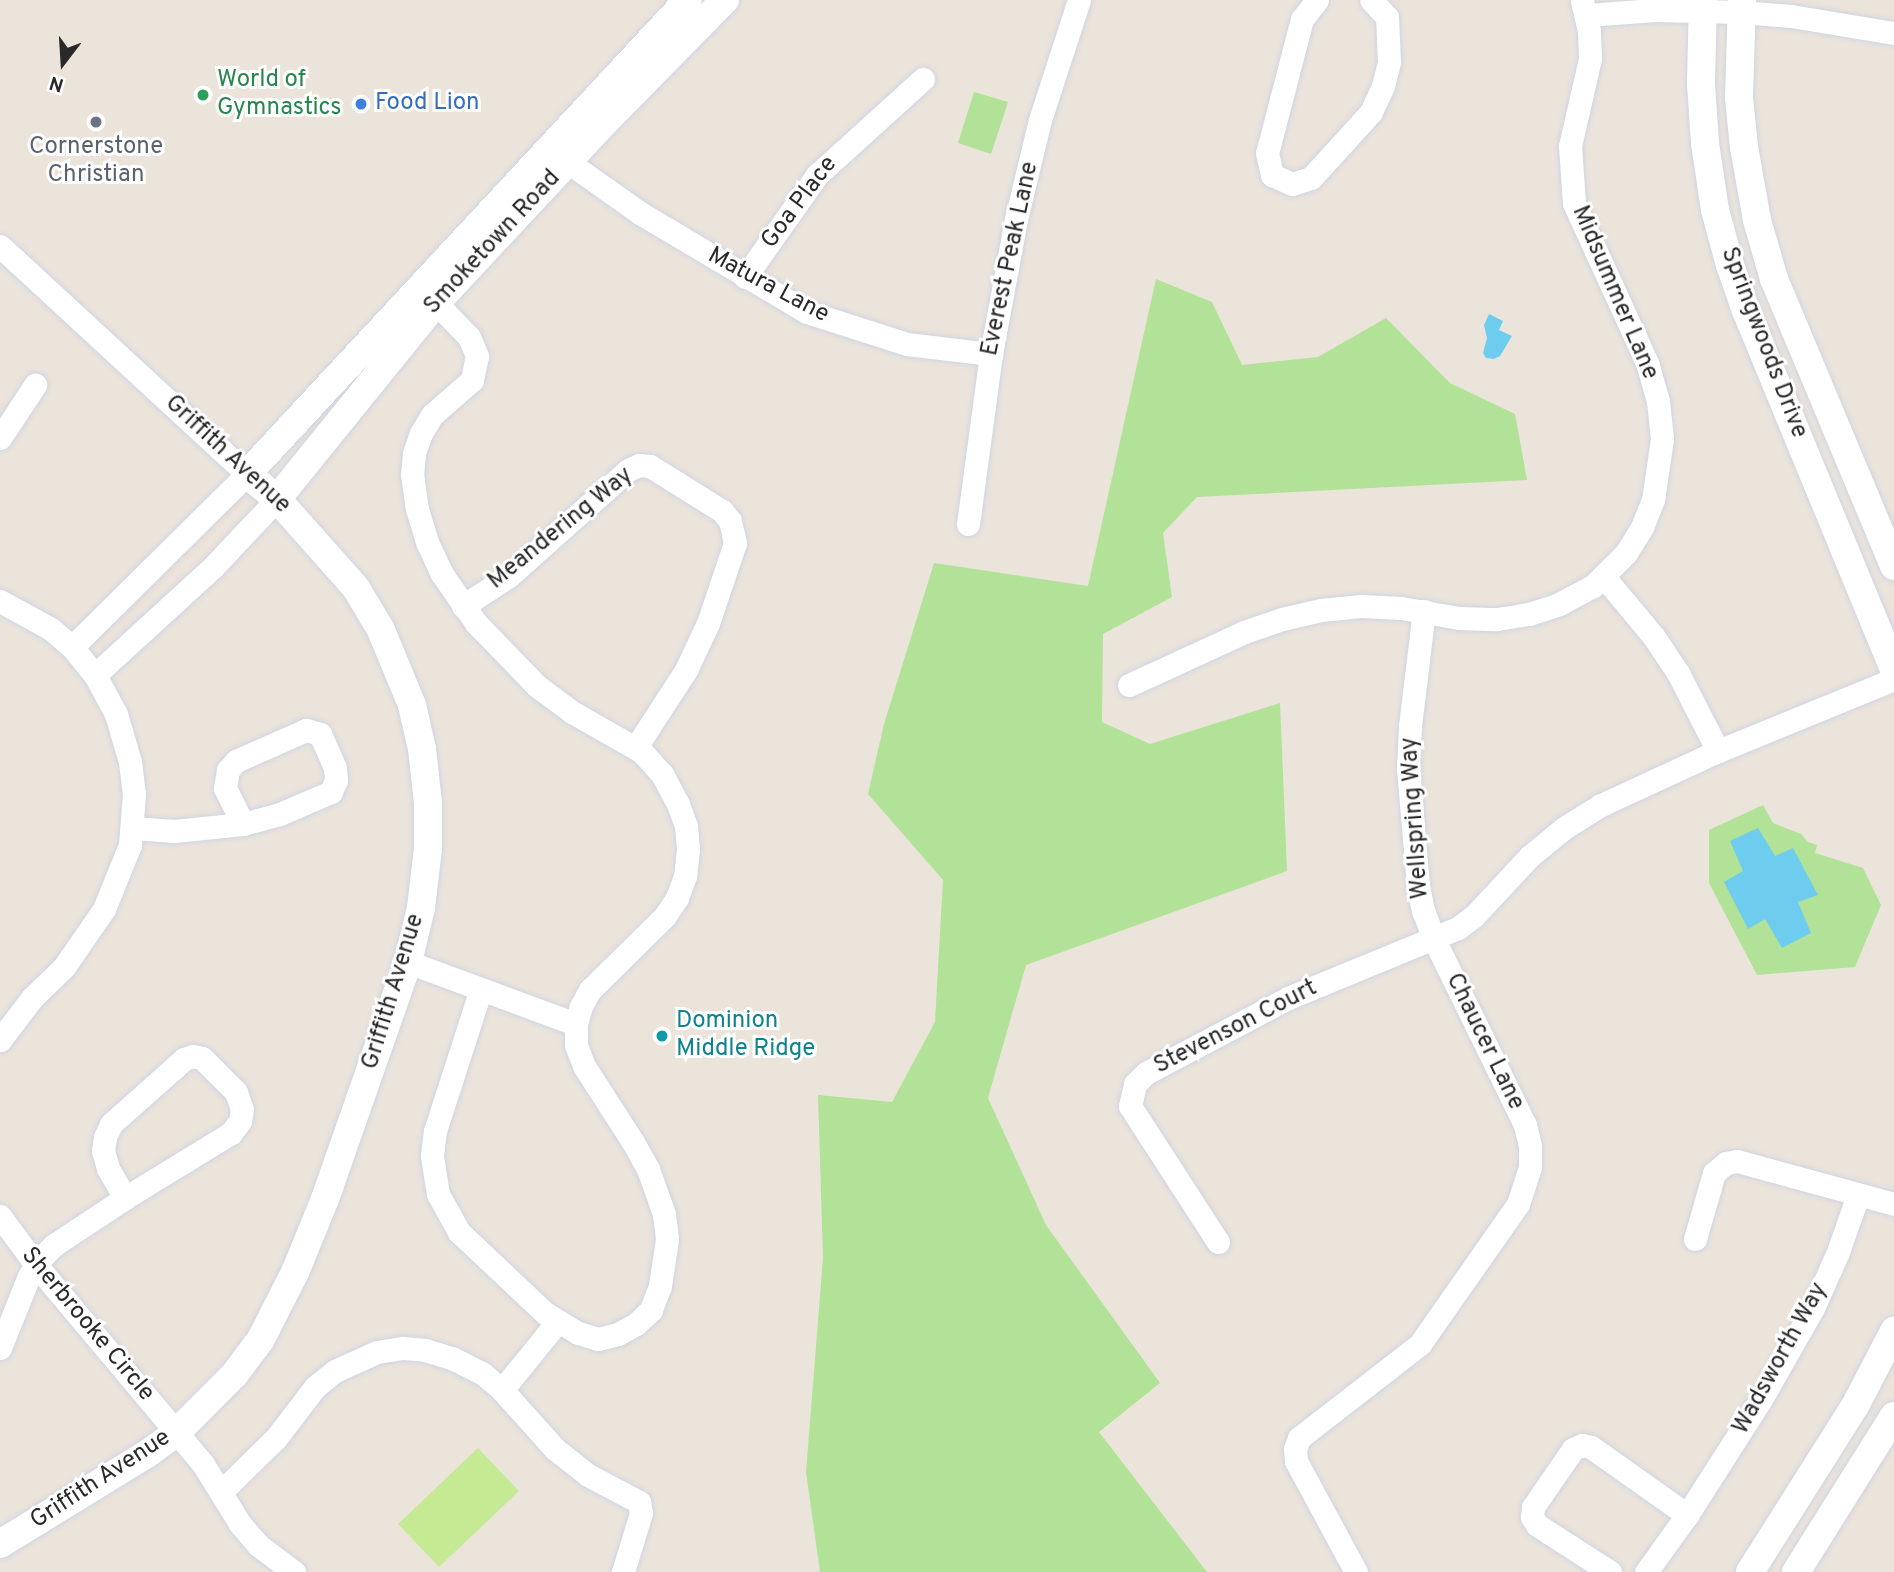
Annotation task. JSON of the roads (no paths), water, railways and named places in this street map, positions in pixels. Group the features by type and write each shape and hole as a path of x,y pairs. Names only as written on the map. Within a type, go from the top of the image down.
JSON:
{"street":[{"name":"Smoketown Road","path":"247,474 688,0"},
{"name":"Smoketown Road","path":"277,499 436,303 725,0"},
{"name":"Everest Peak Lane","path":"968,524 991,354 1016,219 1034,145 1079,0"},
{"path":"1317,0 1302,19 1267,153 1272,175 1292,184 1311,178 1371,112 1383,86 1389,62 1390,41 1382,3"},
{"name":"Springwoods Drive","path":"1703,5 1701,84 1705,143 1716,210 1730,265 1894,670"},
{"path":"1584,8 1742,6 1894,33"},
{"name":"Springwoods Drive","path":"1742,6 1739,98 1744,147 1757,220 1774,279 1894,566"},
{"name":"Midsummer Lane","path":"1129,685 1244,632 1282,619 1361,606 1424,611 1459,618 1497,619 1529,614 1559,604 1604,577 1626,553 1646,518 1660,470 1662,439 1658,401 1647,365 1574,203 1569,175 1570,146 1590,59 1584,8"},
{"name":"Goa Place","path":"745,277 817,175 923,79"},
{"name":"Matura Lane","path":"568,162 640,213 807,312 856,330 907,344 991,354"},
{"name":"Griffith Avenue","path":"0,246 277,499 356,588 381,630 412,705 422,749 428,803 428,848 421,908 408,962 325,1199 296,1270 261,1339 234,1375 177,1432 147,1454 0,1544"},
{"path":"436,303 473,343 477,367 463,391 432,415 421,433 412,474 427,542 442,574 463,606 504,656 537,686 572,712 636,747 662,774 678,804 688,849 685,876 677,898 664,917 590,990 581,1006 576,1024 576,1045 584,1066 648,1170 664,1214 665,1265 651,1310 636,1324 618,1334 598,1339 557,1322 459,1232 445,1212 433,1175 435,1131 481,989"},
{"path":"0,438 35,386"},
{"name":"Meandering Way","path":"463,606 509,576 628,470 639,465 650,466 722,511 730,521 734,543 708,623 686,670 636,747"},
{"path":"72,647 247,474"},
{"path":"95,675 213,567 277,499"},
{"path":"1604,577 1654,636 1678,673 1718,751"},
{"path":"0,601 32,617 72,647 95,675 116,714 130,762 134,794 133,828 121,874 88,936 0,1040"},
{"name":"Wellspring Way","path":"1424,611 1410,726 1408,769 1418,885 1423,911 1434,939"},
{"path":"1434,939 1474,915 1530,856 1564,828 1601,804 1718,751 1894,679"},
{"path":"133,828 174,831 243,824 280,814 331,792 336,780 335,768 320,734 306,730 236,761 228,770 225,788 243,824"},
{"name":"Stevenson Court","path":"1218,1242 1130,1106 1135,1084 1146,1073 1288,998 1434,939"},
{"name":"Chaucer Lane","path":"1356,1572 1297,1461 1295,1449 1299,1437 1420,1344 1518,1204 1530,1167 1530,1146 1525,1125 1434,939"},
{"path":"408,962 576,1024"},
{"path":"0,1348 36,1265 54,1245 231,1133 240,1121 242,1109 236,1092 202,1058 193,1056 184,1059 111,1124 103,1151 107,1168 125,1198"},
{"path":"1695,1239 1714,1173 1726,1163 1737,1161 1894,1204"},
{"name":"Wadsworth Way","path":"1646,1572 1687,1515 1760,1401 1813,1308 1838,1252 1858,1195"},
{"name":"Sherbrooke Circle","path":"0,1216 36,1265 203,1464 240,1524 258,1545 294,1572"},
{"path":"502,1390 557,1322"},
{"path":"1750,1572 1855,1406 1894,1331"},
{"path":"221,1492 276,1438 315,1387 353,1360 403,1348 425,1350 452,1358 482,1373 502,1390 555,1449 588,1475 639,1502 641,1513 623,1572"},
{"path":"1796,1572 1894,1416"},
{"path":"1610,1572 1536,1525 1532,1517 1533,1507 1573,1449 1582,1445 1591,1447 1687,1515"}],"water":[{"path":"1489,314 1503,321 1499,330 1512,336 1500,356 1494,359 1486,358 1483,353 1487,338 1484,325"},
{"path":"1758,828 1775,856 1793,848 1818,895 1798,902 1811,933 1782,948 1765,919 1748,929 1724,882 1743,871 1730,841"}],"place":[{"name":"World of Gymnastics","path":"203,95"},
{"name":"Food Lion","path":"361,104"},
{"name":"Cornerstone Christian","path":"96,122"},
{"name":"Dominion Middle Ridge","path":"662,1036"}]}
